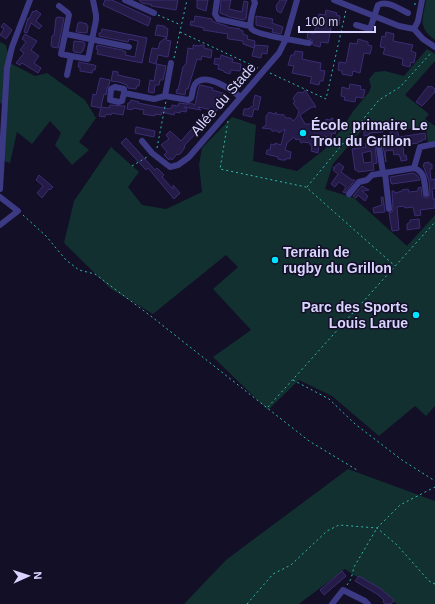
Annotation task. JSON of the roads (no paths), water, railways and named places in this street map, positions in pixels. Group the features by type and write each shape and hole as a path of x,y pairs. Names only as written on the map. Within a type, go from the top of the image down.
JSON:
{"street":[{"path":"0,189 6,68 12,47 30,0"},
{"path":"59,6 68,13 69,16 61,54 88,59 96,15 93,0"},
{"path":"125,0 154,13"},
{"path":"216,0 215,14 218,19 250,26 255,32 309,43"},
{"path":"250,26 254,0"},
{"name":"Allée du Stade","path":"142,141 154,150 170,167 178,165 189,157 279,53 286,39 297,0"},
{"path":"334,0 399,26 414,29 423,39 435,48"},
{"path":"414,29 418,21 422,0"},
{"path":"356,25 370,29 378,5 382,3 408,13"},
{"path":"66,34 129,47"},
{"path":"67,76 71,56"},
{"path":"166,97 171,63"},
{"path":"124,93 154,99 166,97 190,100 196,83 204,80 220,83 240,97"},
{"path":"414,168 420,147 435,144"},
{"path":"379,147 389,209"},
{"path":"349,194 359,182 367,180 372,175 414,168 423,173 426,194"},
{"path":"0,197 18,211 0,225"},
{"path":"332,604 343,590 368,604"}],"place":[{"name":"École primaire Le Trou du Grillon","path":"303,133"},
{"name":"Terrain de rugby du Grillon","path":"275,260"},
{"name":"Parc des Sports Louis Larue","path":"416,315"}]}
